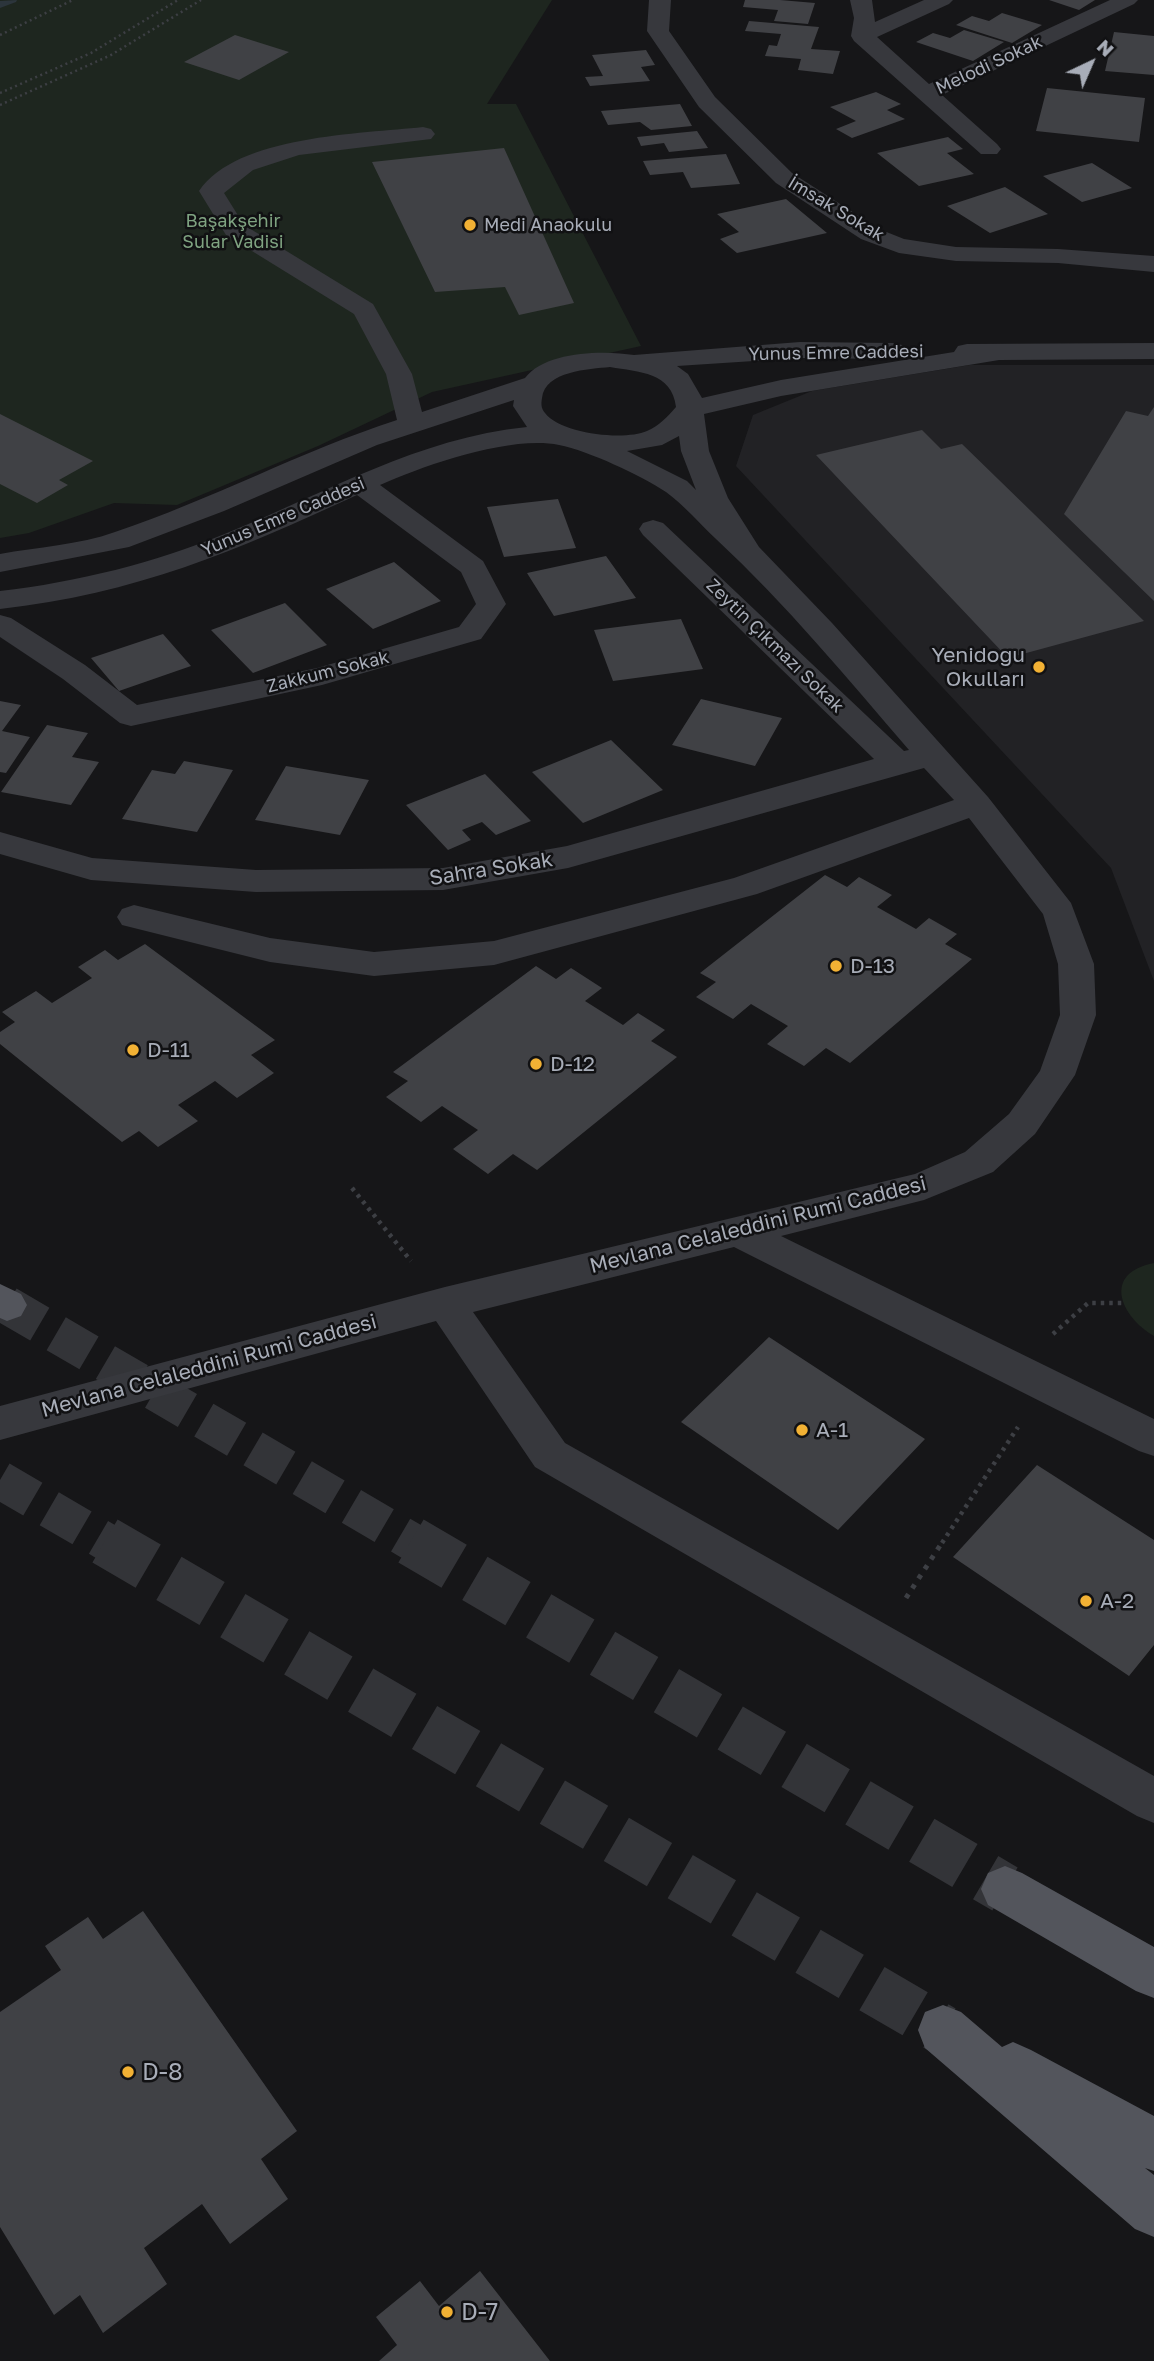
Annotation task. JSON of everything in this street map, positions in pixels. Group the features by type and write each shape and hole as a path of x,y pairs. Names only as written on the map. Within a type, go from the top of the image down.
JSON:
{"main road":[{"path":"1154,1948 1005,1889 1154,1974"},
{"path":"1154,2146 943,2031 1154,2210"}],"street":[{"name":"İmsak Sokak","path":"660,0 658,31 707,103 784,178 870,234 899,246 956,254 1058,256 1154,264"},
{"path":"861,0 865,18 862,36"},
{"path":"862,36 943,0"},
{"name":"Melodi Sokak","path":"926,94 1127,0"},
{"path":"862,36 989,149"},
{"path":"412,424 400,373 364,310 236,230 211,191 245,165 296,148 423,134"},
{"name":"Yunus Emre Caddesi","path":"637,362 800,350 994,353 1154,351"},
{"name":"Yunus Emre Caddesi","path":"690,409 781,388 994,353"},
{"name":"Yunus Emre Caddesi","path":"0,563 119,541 214,505 367,439 535,384 558,368 583,361 610,359 662,368 679,380 688,394 690,409 682,421 649,439 603,444 565,437 519,435 456,450 395,468 235,540 126,579 0,600"},
{"name":"Yunus Emre Caddesi","path":"535,384 529,392 527,406 536,421 565,437"},
{"name":"Mevlana Celaleddini Rumi Caddesi","path":"690,409 695,451 713,498 747,552"},
{"name":"Mevlana Celaleddini Rumi Caddesi","path":"0,1423 445,1303 924,1186 979,1162 1022,1124 1057,1075 1078,1015 1076,964 1059,911 976,804 914,760 821,629 747,552 677,488 635,464 565,437"},
{"name":"Zakkum Sokak","path":"0,624 74,672 131,716 322,676 470,633 491,604 473,567 361,484"},
{"name":"Zeytin Çıkmazı Sokak","path":"653,529 914,760"},
{"name":"Sahra Sokak","path":"0,843 91,869 256,881 443,880 568,857 914,760"},
{"path":"175,875 134,918 270,950 374,964 495,953 718,893 976,804"},
{"path":"739,1232 1154,1439"},
{"path":"445,1303 550,1455 1154,1801"}],"path":[{"path":"0,35 73,0"},
{"path":"0,93 91,53 178,0"},
{"path":"0,104 111,55 201,0"},
{"path":"352,1188 445,1303"},
{"path":"876,1642 1035,1380 1052,1334 1088,1303 1122,1303"}],"shaded area":[{"name":"Yenidoğu Okulları","path":"970,365 1154,365 1154,981 1111,868 736,466 753,415 812,391"}],"green space":[{"name":"Başakşehir Sular Vadisi","path":"0,0 552,0 487,104 516,104 641,346 432,392 318,446 177,505 114,503 29,533 0,538"},
{"path":"1154,1263 1154,1336 1132,1318 1125,1307 1122,1285 1127,1276 1138,1268"}],"building":[{"path":"745,0 815,3 808,24 774,21 778,10 743,7"},
{"path":"1049,0 1095,0 1079,10"},
{"path":"1002,13 1042,25 1012,43 956,25 972,16 989,21"},
{"path":"749,21 819,27 811,49 840,51 833,74 798,70 801,59 765,56 769,45 777,46 781,34 745,31"},
{"path":"964,30 1004,42 973,61 916,42 933,33 950,38"},
{"path":"1114,32 1154,36 1154,75 1105,71"},
{"path":"235,35 289,52 239,80 184,62"},
{"path":"646,50 655,65 641,67 650,81 590,86 585,77 603,76 592,55"},
{"path":"1047,88 1145,98 1139,142 1036,131"},
{"path":"876,92 901,104 887,110 905,119 852,138 836,129 856,121 830,107"},
{"path":"680,104 692,126 651,130 640,122 608,125 601,111"},
{"path":"697,131 708,148 669,152 664,143 641,146 637,137"},
{"path":"948,137 963,149 947,153 974,174 919,186 877,153"},
{"name":"Medi Anaokulu","path":"504,148 574,303 519,315 505,287 435,292 372,162"},
{"path":"726,154 740,184 691,188 683,172 650,175 643,161"},
{"path":"1092,163 1132,188 1082,202 1043,176"},
{"path":"1005,187 1048,214 990,233 947,206"},
{"path":"786,199 827,233 737,253 720,239 739,232 717,214"},
{"path":"1154,407 1154,601 1064,514 1126,411 1148,416"},
{"path":"0,414 93,461 59,480 68,485 37,503 0,484"},
{"path":"922,430 941,449 962,444 1144,621 1008,658 816,455"},
{"path":"558,499 576,548 504,557 487,507"},
{"path":"606,556 636,598 554,616 527,573"},
{"path":"394,562 441,601 373,629 326,589"},
{"path":"285,603 327,645 253,673 211,630"},
{"path":"681,619 703,669 613,681 594,630"},
{"path":"163,634 191,666 119,691 91,658"},
{"path":"701,699 782,718 755,766 672,745"},
{"path":"0,701 21,705 2,731 30,737 6,773 0,772"},
{"path":"47,725 88,733 72,757 99,762 71,805 1,792"},
{"path":"611,740 663,790 583,823 532,772"},
{"path":"184,761 233,770 197,832 122,819 152,770 175,774"},
{"path":"286,766 369,780 340,835 255,820"},
{"path":"485,774 531,821 496,835 482,822 462,830 471,840 448,850 406,805"},
{"name":"D-13","path":"825,875 847,887 859,877 892,895 877,907 916,929 929,918 957,934 945,944 972,959 850,1063 826,1048 804,1066 767,1044 788,1026 751,1004 733,1019 696,997 716,982 700,973"},
{"name":"D-11","path":"145,944 275,1040 251,1055 274,1073 237,1098 215,1081 178,1105 198,1121 158,1147 139,1131 122,1142 0,1044 0,1032 15,1022 2,1012 36,991 52,1003 92,978 78,967 105,950 118,960"},
{"name":"D-12","path":"536,966 556,979 571,968 602,988 585,1001 623,1025 638,1013 665,1030 651,1041 677,1057 537,1170 513,1154 488,1174 453,1149 478,1130 442,1106 421,1122 386,1097 408,1081 393,1072"},
{"name":"A-1","path":"769,1337 925,1439 838,1530 681,1422"},
{"name":"A-2","path":"1037,1465 1154,1540 1154,1645 1129,1676 953,1557"},
{"name":"D-8","path":"143,1911 297,2131 261,2159 288,2199 230,2244 202,2204 144,2248 167,2284 103,2333 80,2295 54,2315 0,2227 0,2012 61,1970 45,1946 88,1917 103,1939"},
{"name":"D-7","path":"480,2271 550,2361 379,2361 397,2345 376,2317 420,2281 439,2306"}],"waterway":[{"path":"0,5 12,0"}],"tunnel":[{"path":"7,1305 414,1543"},
{"path":"0,1480 108,1543"},
{"path":"105,1541 943,2030"},
{"path":"411,1541 1005,1889"}],"place":[{"name":"Medi Anaokulu","path":"470,225"},
{"name":"Yenidoğu Okulları","path":"1039,667"},
{"name":"D-13","path":"836,966"},
{"name":"D-11","path":"133,1050"},
{"name":"D-12","path":"536,1064"},
{"name":"A-1","path":"802,1430"},
{"name":"A-2","path":"1086,1601"},
{"name":"D-8","path":"128,2072"},
{"name":"D-7","path":"447,2312"}]}
